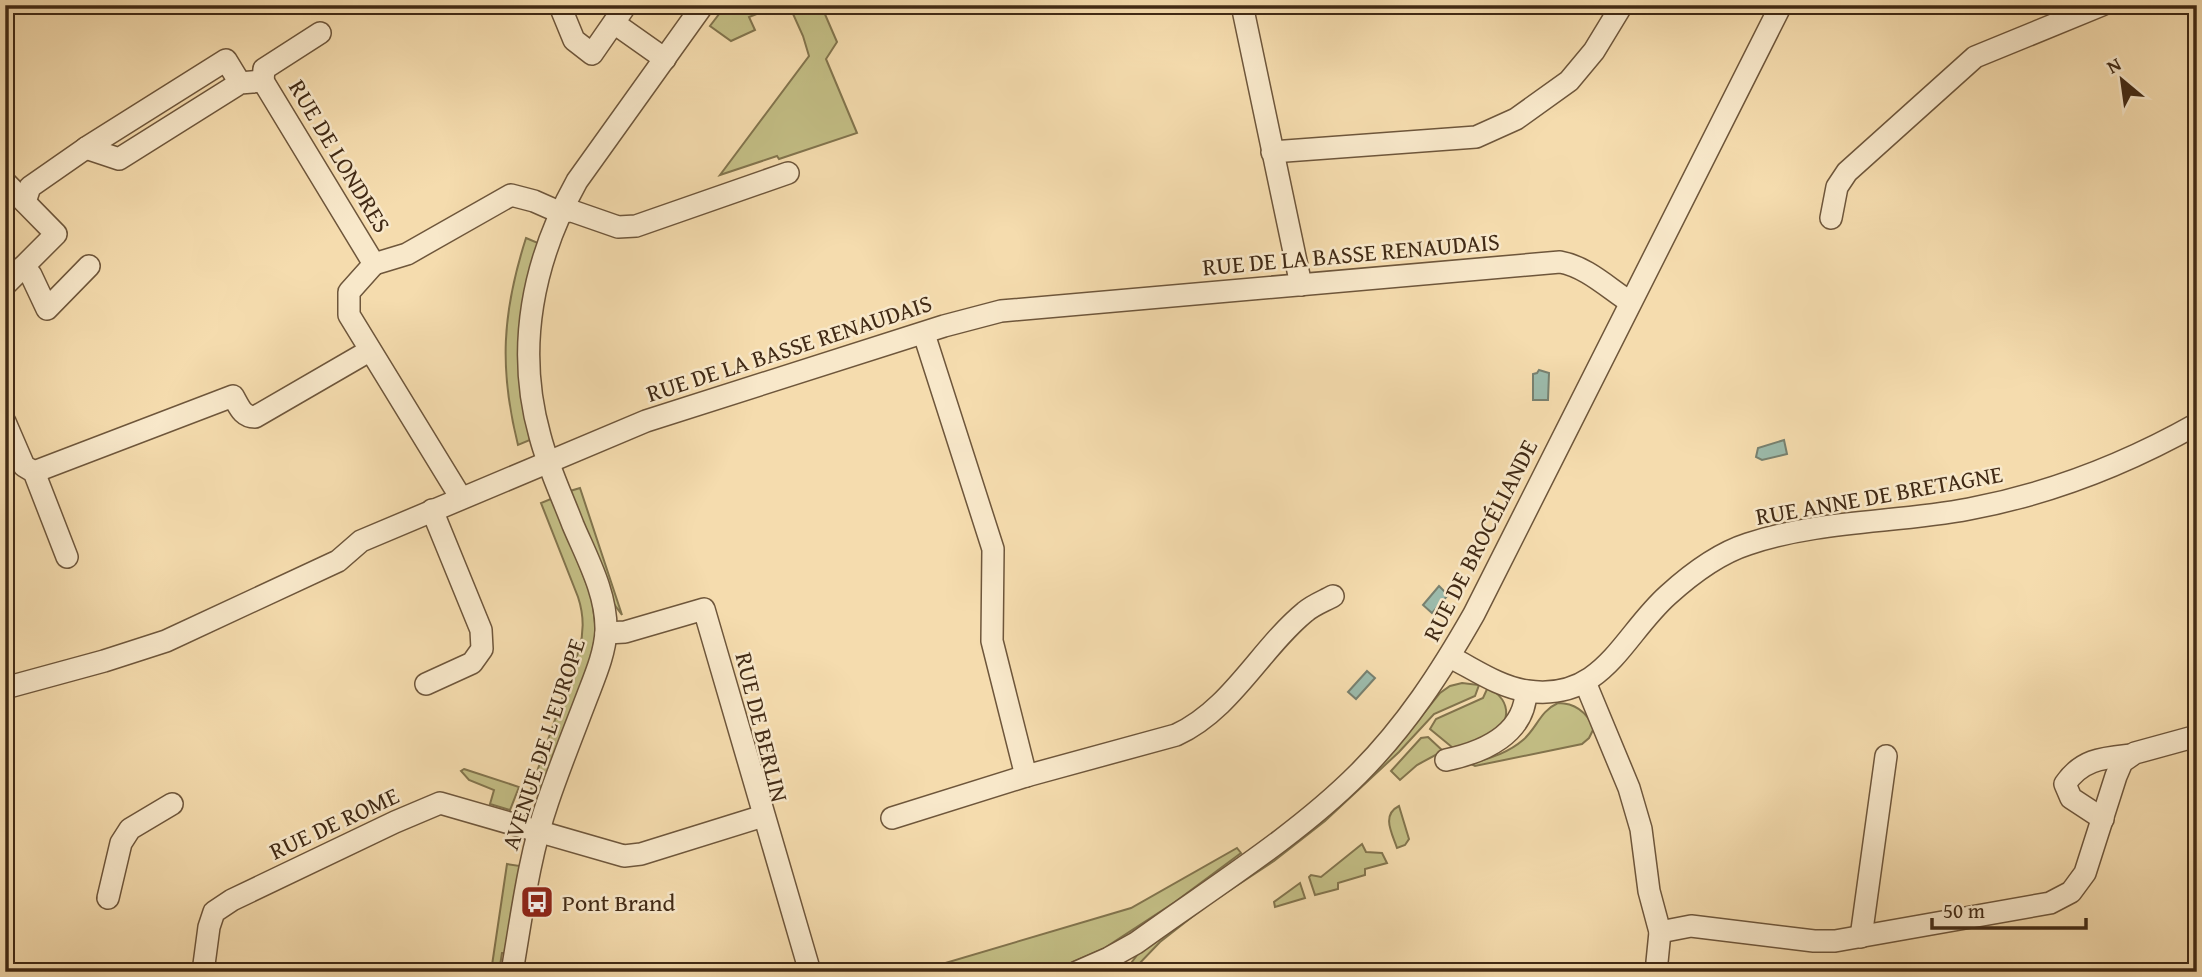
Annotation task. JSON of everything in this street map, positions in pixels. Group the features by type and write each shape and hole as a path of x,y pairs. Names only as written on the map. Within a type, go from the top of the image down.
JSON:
{"street":[{"path":"562,5 560,6 574,40 592,54 626,5"},
{"name":"AVENUE DE L'EUROPE","path":"513,972 530,864 538,833 595,674 606,633 601,597 540,440 530,393 528,342 532,304 539,272 559,212 577,181 703,5"},
{"path":"1242,5 1301,285"},
{"path":"1272,152 1476,137 1516,119 1569,81 1594,51 1622,5"},
{"name":"RUE DE BROCÉLIANDE","path":"1077,972 1110,965 1136,943 1284,836 1357,775 1403,724 1450,657 1474,614 1781,5"},
{"path":"1831,218 1837,187 1847,172 1968,62 2102,5"},
{"path":"614,23 665,59"},
{"name":"RUE DE LONDRES","path":"320,33 264,69 263,81 374,264 407,254 511,195 559,212 572,211 618,227 636,226 788,173"},
{"name":"RUE DE LONDRES","path":"24,202 30,187 86,148 226,60 240,83 263,81"},
{"path":"5,181 56,234 5,285"},
{"name":"RUE DE LA BASSE RENAUDAIS","path":"5,688 166,641 338,561 361,541 646,421 1001,312 1560,262 1588,273 1630,302"},
{"path":"374,264 349,292 349,315 461,498"},
{"path":"23,267 31,275 47,309 89,266"},
{"path":"924,334 993,550 992,641 1026,776"},
{"path":"34,472 233,396 242,412 248,417 255,417 369,351"},
{"path":"5,422 24,466 34,472 66,557"},
{"name":"RUE ANNE DE BRETAGNE","path":"1450,657 1505,684 1526,691 1551,692 1585,682 1607,666 1667,596 1705,566 1746,544 1793,532 1968,509 2042,492 2126,460 2197,424"},
{"path":"426,684 472,663 482,649 481,630 432,510"},
{"path":"892,818 1026,776 1176,735 1190,728 1209,715 1275,641 1307,610 1333,596"},
{"name":"RUE DE BERLIN","path":"538,833 624,856 641,854 763,816 704,609 621,633 606,633"},
{"path":"1585,682 1629,788 1641,828 1649,891 1660,932 1658,972"},
{"path":"1446,760 1485,748 1514,729 1526,703 1526,691"},
{"path":"2103,819 2071,799 2065,784 2072,774 2087,762 2131,755 2197,736"},
{"path":"1660,932 1692,926 1835,942 2050,903 2071,892 2085,873 2119,769 2122,762 2131,755"},
{"path":"1861,937 1886,756"},
{"name":"RUE DE ROME","path":"203,972 209,927 214,912 245,894 424,809 440,803 538,833"},
{"path":"108,898 121,843 130,829 172,804"},
{"path":"763,816 810,972"}],"shaded area":[{"path":"726,5 780,5 749,17 755,30 731,41 710,26"},
{"path":"789,5 821,5 837,42 826,59 857,133 720,175 809,56"},
{"path":"526,238 538,243 525,293 519,341 521,389 530,440 518,445 508,391 506,341 512,291"},
{"path":"1539,370 1549,373 1548,400 1533,400 1533,374"},
{"path":"1784,440 1787,454 1762,460 1756,457 1758,448"},
{"path":"580,488 622,615 614,604 570,491"},
{"path":"553,498 592,598 596,632 591,657 542,796 530,792 579,650 582,631 578,597 541,503"},
{"path":"1439,586 1448,595 1432,613 1423,605"},
{"path":"1367,671 1375,678 1356,699 1348,692"},
{"path":"1462,683 1479,685 1475,696 1434,714 1399,752 1325,821 1274,861 1206,906 1160,942 1138,965 1125,971 1138,954 1396,748 1440,693 1450,686"},
{"path":"1488,687 1502,699 1505,706 1505,720 1495,733 1453,748 1430,729 1436,719 1483,698"},
{"path":"1558,703 1575,707 1584,713 1594,728 1582,744 1475,766 1471,764 1517,745 1547,710"},
{"path":"1428,737 1443,751 1417,765 1400,780 1391,771 1421,738"},
{"path":"464,769 519,787 510,810 490,804 494,790 469,780 461,771"},
{"path":"1399,806 1409,839 1405,845 1397,848 1389,819 1390,814"},
{"path":"1362,844 1366,852 1382,853 1387,863 1365,869 1365,875 1338,883 1338,889 1315,895 1309,877 1321,877"},
{"path":"1237,848 1241,853 1175,902 1103,949 1050,972 915,972 1131,908"},
{"path":"507,864 520,866 507,953 502,953 499,972 491,972"},
{"path":"1300,883 1305,898 1275,907 1274,902"}],"place":[{"name":"Pont Brand","path":"537,902"}]}
